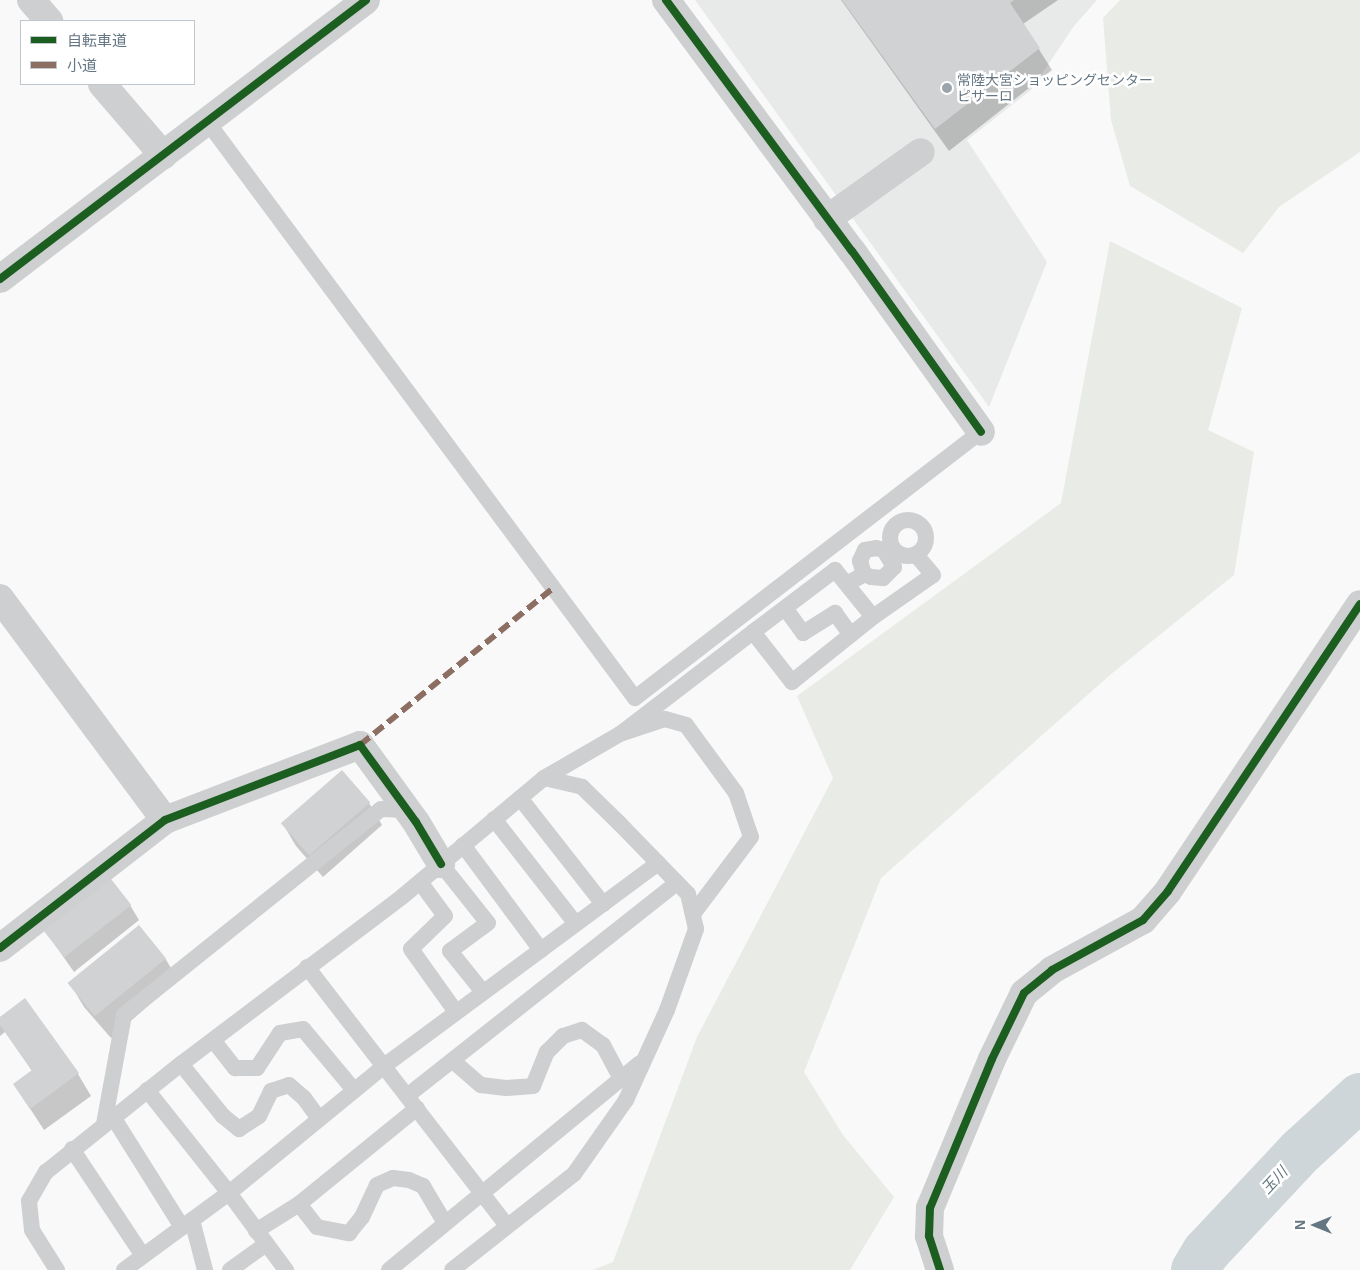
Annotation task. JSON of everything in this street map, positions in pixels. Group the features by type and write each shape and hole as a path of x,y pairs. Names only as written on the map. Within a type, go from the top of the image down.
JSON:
{"street":[{"path":"31,0 48,20"},
{"path":"0,279 206,120 366,0"},
{"path":"666,0 981,432"},
{"path":"103,85 163,155"},
{"path":"827,219 922,152"},
{"path":"0,598 165,820"},
{"path":"940,1270 929,1236 930,1208 992,1058 1024,993 1052,970 1143,920 1168,891 1360,604"},
{"path":"0,948 165,820 360,745 407,810 441,864"}],"lane":[{"path":"206,120 635,698 981,432"},
{"path":"916,555 904,556 891,552 876,548 865,550 860,561 864,574 883,578 894,567 891,552 890,544 890,531 899,522 911,520 921,525 926,536 924,547 916,555"},
{"path":"754,632 792,682 873,617 933,575 916,555"},
{"path":"57,1270 32,1230 29,1201 46,1172 72,1149 420,882 544,778 620,734 835,570 873,617"},
{"path":"846,584 864,574"},
{"path":"785,608 803,633 836,613 850,635"},
{"path":"620,734 665,719 686,725 736,793 751,837 693,914"},
{"path":"452,1270 574,1174 626,1100 666,1010 696,929 688,894 582,786 544,778"},
{"path":"520,798 603,904"},
{"path":"204,1270 187,1224 109,1120 124,1015 382,809 407,810"},
{"path":"494,819 576,924"},
{"path":"464,845 541,950"},
{"path":"72,1149 136,1265 384,1066 658,863"},
{"path":"441,864 488,922 450,951 484,992"},
{"path":"420,882 445,916 411,949 456,1012"},
{"path":"256,1231 300,1204 412,1102 453,1061 677,883"},
{"path":"307,967 507,1226"},
{"path":"213,1040 235,1068 257,1068 280,1034 302,1029 354,1090"},
{"path":"453,1061 481,1085 506,1088 533,1086 547,1052 563,1036 582,1030 603,1045 621,1079"},
{"path":"389,1270 644,1060"},
{"path":"181,1064 223,1116 239,1129 259,1116 271,1091 289,1085 304,1098 319,1119"},
{"path":"147,1090 286,1270"},
{"path":"300,1204 317,1227 349,1233 362,1217 378,1185 394,1178 409,1180 423,1186 445,1224"},
{"path":"230,1270 266,1244"}],"shaded area":[{"path":"695,0 1097,0 1074,26 1031,90 967,140 1047,262 989,407"},
{"path":"1120,0 1360,0 1360,152 1279,207 1243,253 1130,186 1111,120 1103,18"},
{"path":"1110,241 1242,308 1208,430 1254,452 1234,575 1110,675 881,878 804,1072 843,1135 894,1197 850,1270 593,1270 613,1262 697,1037 833,778 797,696 1061,503"}],"building":[{"name":"常陸大宮ショッピングセンター ピサーロ","path":"842,0 1014,0 1010,3 1040,48 935,129"},
{"path":"342,770 370,802 309,856 281,823"},
{"path":"111,879 131,905 64,957 44,931"},
{"path":"139,925 166,958 95,1016 68,983"},
{"path":"25,998 79,1073 30,1109 13,1084 32,1070 0,1025 0,1017"}],"waterway":[{"name":"玉川","path":"1195,1270 1206,1252 1301,1151 1360,1097"}],"marked path":[{"path":"360,745 553,588"}],"cycle path":[{"path":"0,279 366,0"},
{"path":"666,0 852,251 981,432"},
{"path":"940,1270 929,1236 930,1208 992,1059 1024,993 1052,970 1143,920 1168,891 1360,604"},
{"path":"0,948 165,820 360,745 416,822 441,864"}],"place":[{"name":"常陸大宮ショッピングセンター ピサーロ","path":"947,88"}]}
